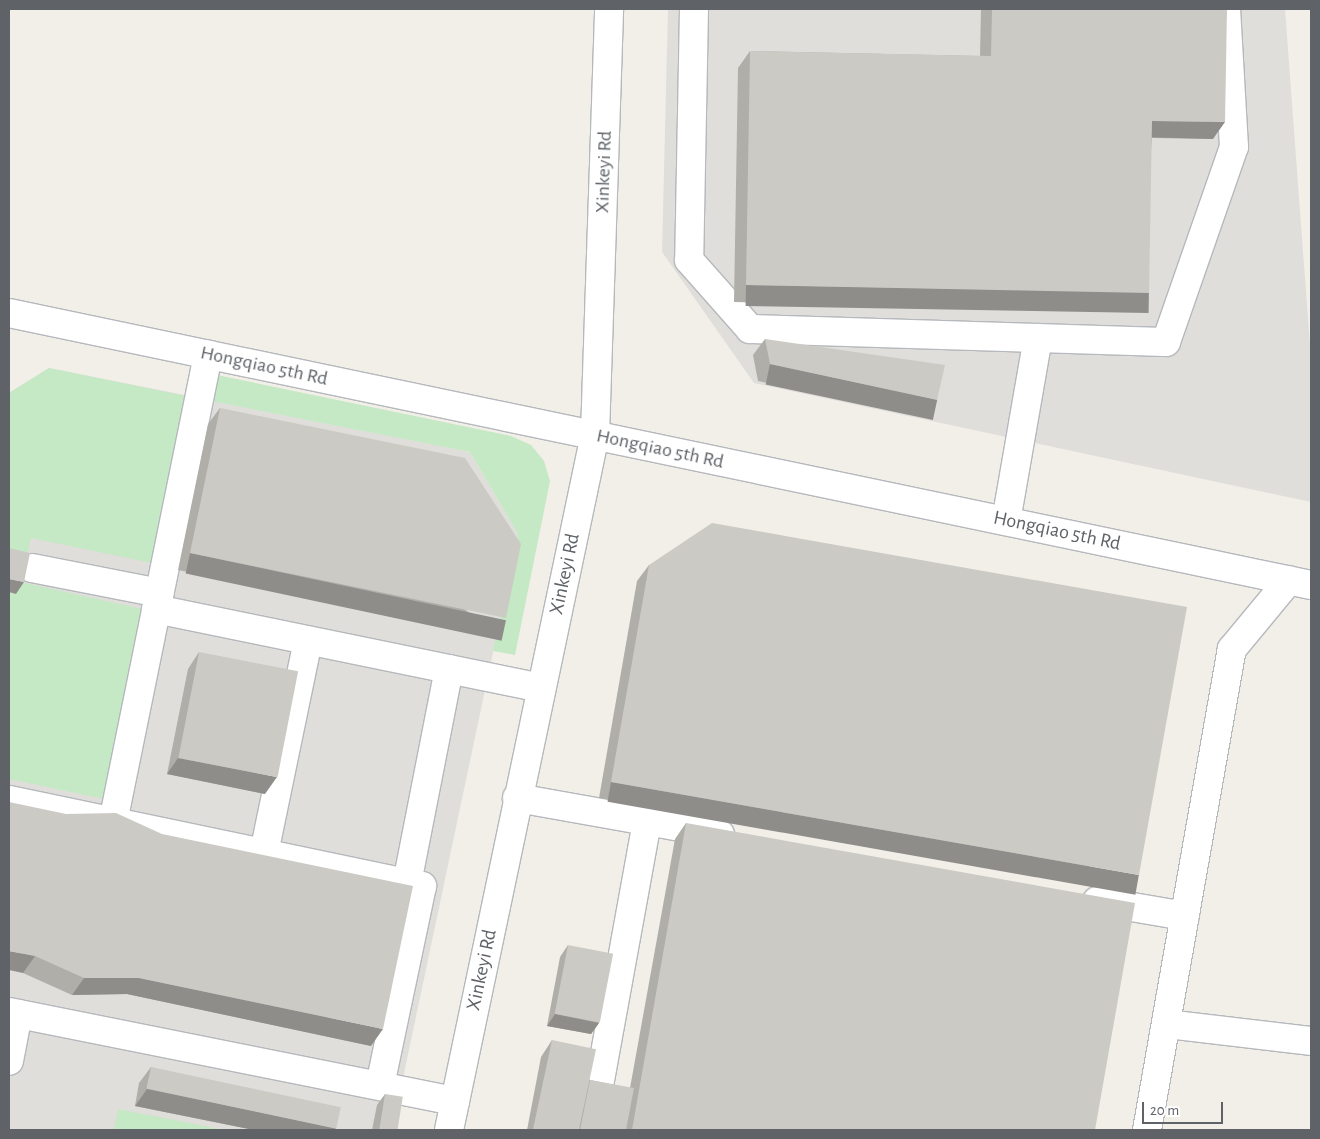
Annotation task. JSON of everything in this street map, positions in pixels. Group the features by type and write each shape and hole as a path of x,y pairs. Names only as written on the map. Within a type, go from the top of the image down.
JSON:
{"street":[{"name":"Xinkeyi Rd","path":"448,1130 595,435 609,9"},
{"path":"694,9 689,260 750,329 1166,342 1234,147 1226,9"},
{"name":"Hongqiao 5th Rd","path":"9,313 1300,583"},
{"path":"1006,521 1038,338"},
{"path":"113,822 208,355"},
{"path":"32,568 308,640 541,688"},
{"path":"1147,1130 1232,649 1300,583"},
{"path":"264,853 308,640"},
{"path":"407,883 449,669"},
{"path":"517,798 745,838"},
{"path":"9,800 422,886 380,1086"},
{"path":"592,1130 647,821"},
{"path":"1068,895 1185,916"},
{"path":"9,1060 13,1013 455,1101"},
{"path":"1166,1024 1311,1041"}],"shaded area":[{"path":"668,9 1285,9 1311,359 1311,502 754,383 662,252"},
{"path":"49,368 470,452 518,534 392,1130 9,1130 9,393"}],"green space":[{"path":"49,368 186,396 152,563 31,538 21,582 142,609 104,799 9,779 9,393"},
{"path":"217,375 511,436 531,445 544,461 550,481 515,655 493,651 518,534 470,452 211,401"},
{"path":"118,1109 225,1130 114,1130"}],"building":[{"path":"992,9 1227,9 1225,122 1152,121 1149,293 746,285 750,51 991,56"},
{"path":"765,339 945,365 937,400 770,364"},
{"path":"220,408 465,458 521,544 506,618 190,553"},
{"path":"712,523 1187,607 1139,875 611,782 649,565"},
{"path":"9,548 30,553 24,582 9,579"},
{"path":"199,652 298,671 278,777 178,758"},
{"path":"9,802 66,814 116,813 162,834 413,886 383,1029 139,978 84,978 35,956 9,951"},
{"path":"686,823 1135,903 1095,1130 632,1130"},
{"path":"568,945 613,954 600,1022 555,1014"},
{"path":"552,1040 596,1049 579,1130 533,1130"},
{"path":"151,1067 341,1107 336,1129 146,1089"},
{"path":"590,1080 634,1088 626,1130 580,1130"},
{"path":"385,1094 403,1097 398,1130 379,1130"}]}
